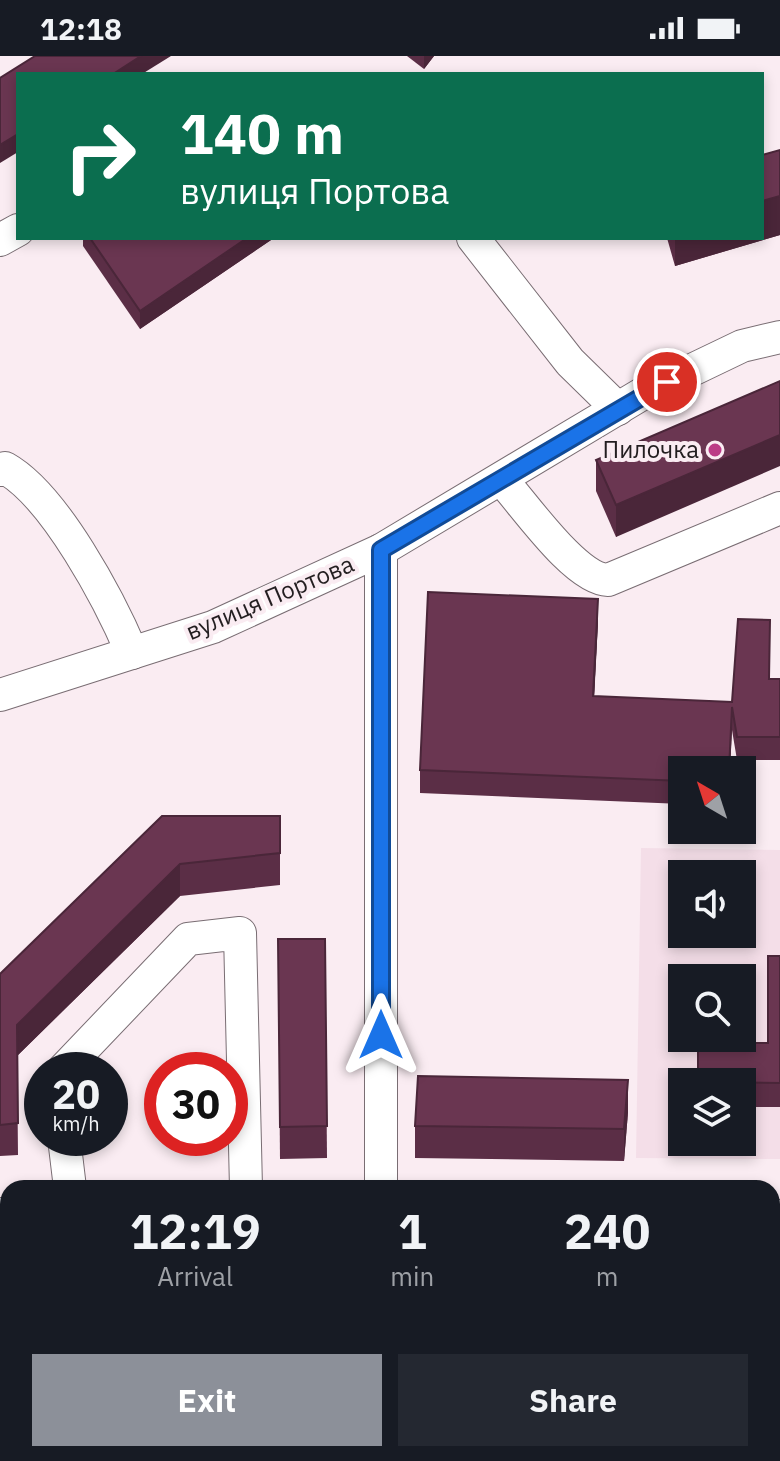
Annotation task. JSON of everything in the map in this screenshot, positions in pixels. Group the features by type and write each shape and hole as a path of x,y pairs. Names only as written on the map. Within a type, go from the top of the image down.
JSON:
{"street":[{"path":"475,240 570,362 618,409"},
{"name":"вулиця Портова","path":"0,695 213,627 381,550 618,409 742,346 780,337"},
{"path":"0,470 5,468 17,474 51,514 115,613 132,653"},
{"path":"501,479 580,568 600,580 608,580 780,508"},
{"path":"381,550 381,1180"},
{"path":"80,1052 188,939 240,933 246,1180"},
{"path":"66,1156 69,1180"}],"shaded area":[{"path":"641,848 780,850 780,1159 636,1158"}],"building":[{"path":"35,56 141,56 116,72 16,72 16,135 0,145 0,78"},
{"path":"780,150 780,196 764,200 764,154"},
{"path":"91,240 244,240 140,311"},
{"path":"780,381 780,435 616,505 596,460"},
{"path":"428,592 598,599 593,696 732,702 738,619 770,620 769,679 780,679 780,737 737,737 732,707 730,756 668,756 668,780 420,770"},
{"path":"162,816 280,816 280,853 180,864 17,1025 18,1123 0,1125 0,974"},
{"path":"278,939 325,939 327,1126 280,1127"},
{"path":"768,956 780,956 780,1083 756,1083 756,1068 698,1068 698,1052 756,1052 756,1043 768,1043"},
{"path":"418,1076 628,1080 624,1129 415,1126"}],"place":[{"name":"Пилочка","path":"715,450"}],"route":[{"path":"381,1035 381,550 667,382"}]}
